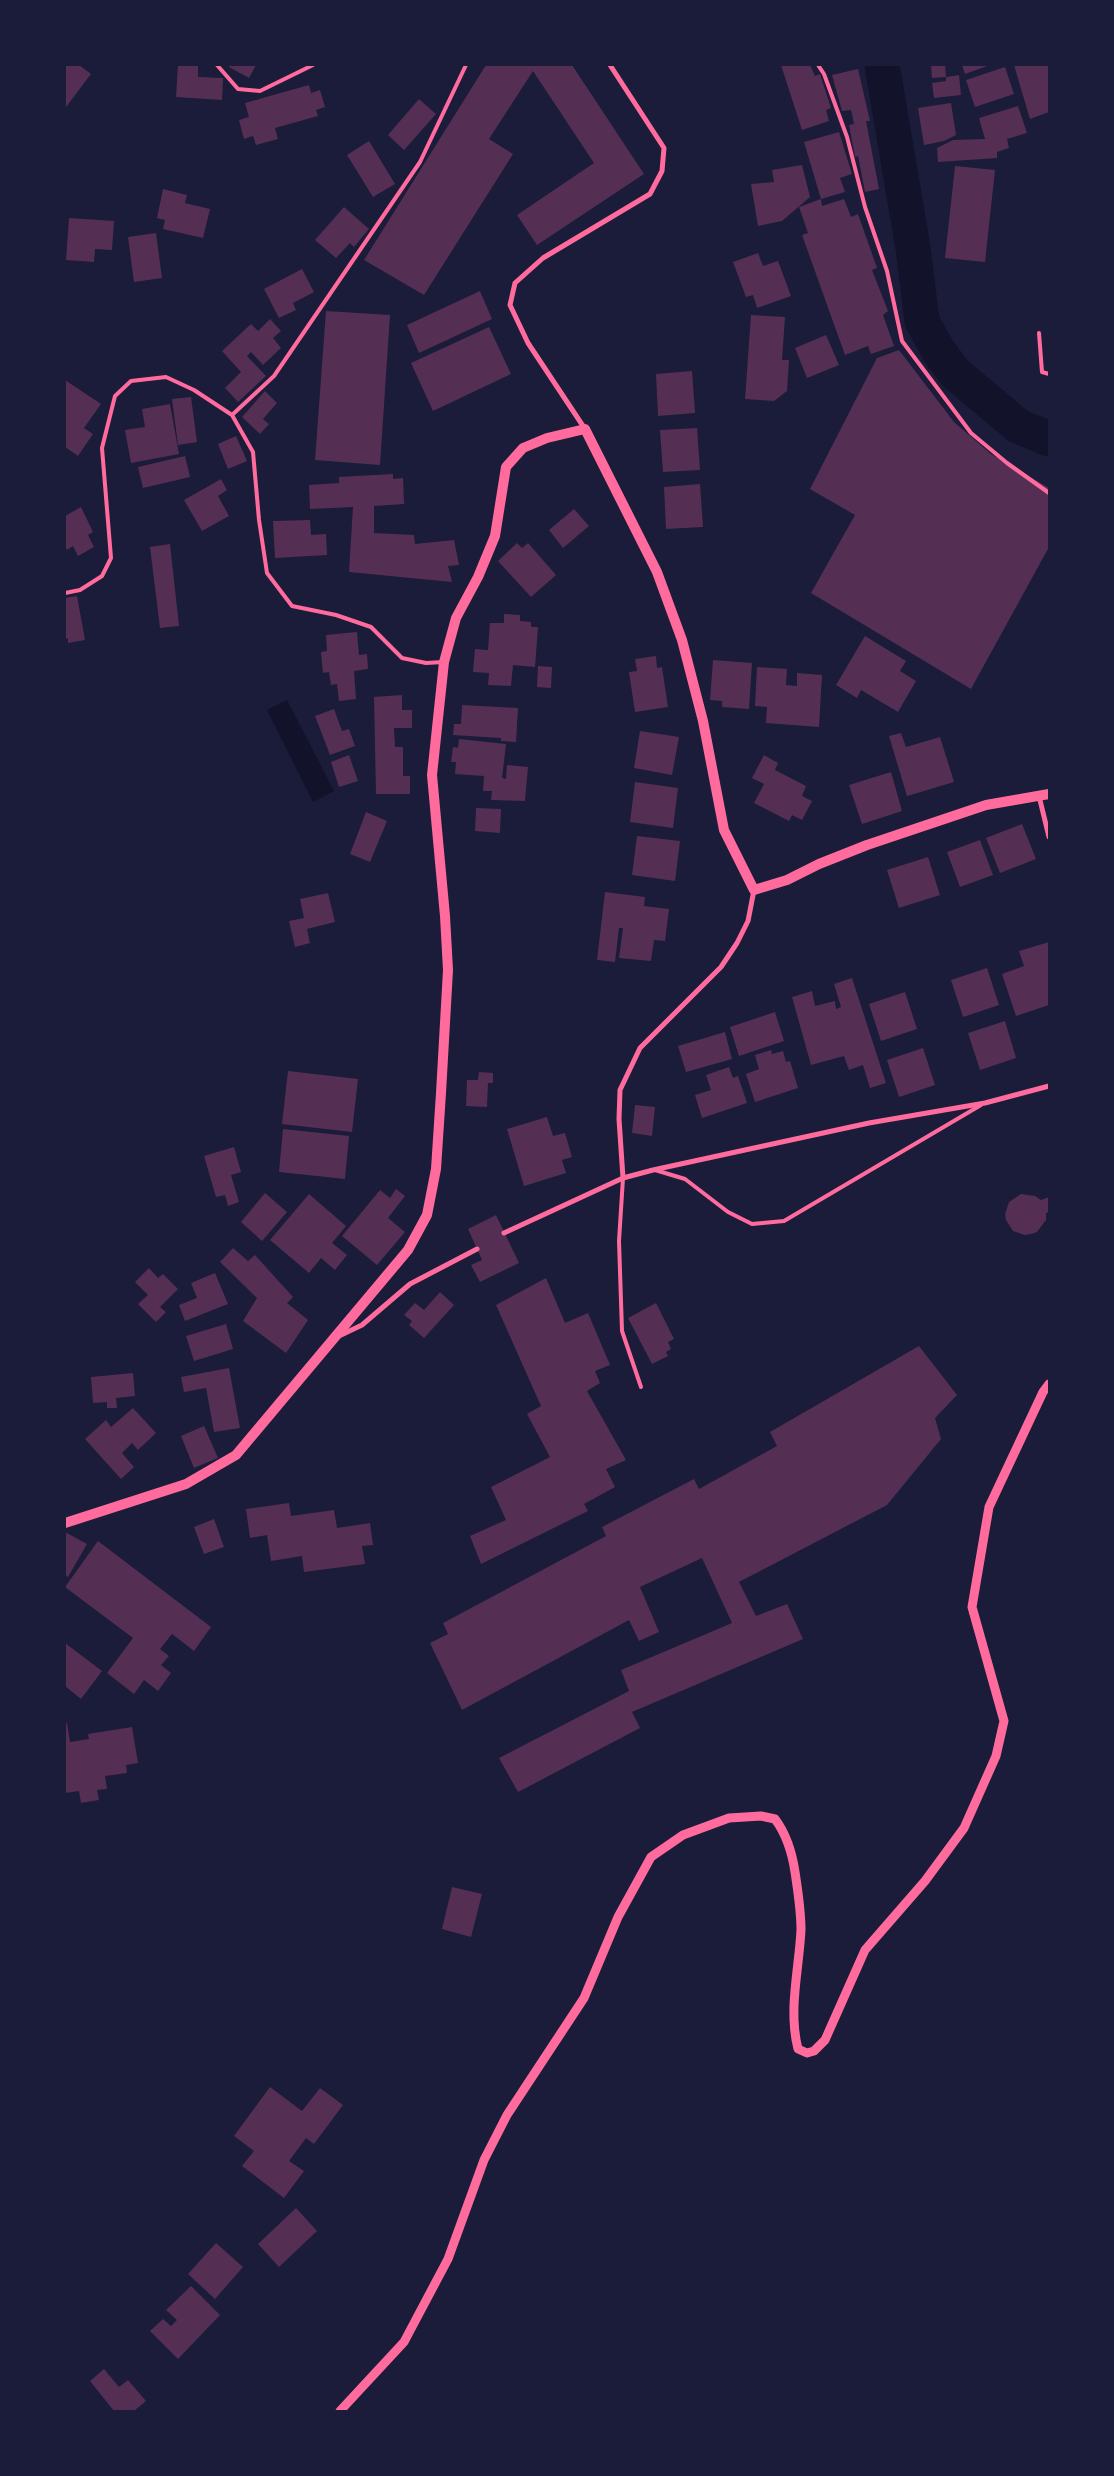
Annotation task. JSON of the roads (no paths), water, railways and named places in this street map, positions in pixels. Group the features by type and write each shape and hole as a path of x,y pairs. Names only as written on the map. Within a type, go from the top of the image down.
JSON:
{"main road":[{"path":"65,1523 186,1484 236,1455 408,1250 427,1214 436,1169 448,970 446,916 432,775 444,662 456,618 478,577 495,536 506,467 523,448 548,438 586,429 657,572 682,640 703,721 724,830 754,890 787,880 819,864 867,846 986,805 1044,795"}],"street":[{"path":"586,429 528,343 510,305 515,283 543,258 650,194 662,171 664,148 610,65"},
{"path":"1044,795 1049,837"},
{"path":"623,1178 619,1119 620,1090 640,1048 721,967 737,943 748,921 754,890"},
{"path":"504,1233 623,1178 869,1123 985,1103 1049,1086"},
{"path":"331,1340 362,1325 410,1284 477,1249"},
{"path":"340,2411 404,2342 448,2259 484,2160 507,2116 584,1998 618,1917 651,1857 683,1835 729,1818 761,1816 775,1819 786,1833 800,1902 801,1930 794,1999 794,2034 798,2049 807,2053 814,2051 825,2040 865,1950 925,1881 964,1828 996,1756 1004,1721 972,1606 989,1507 1043,1392 1049,1384"}],"lane":[{"path":"217,65 238,89 260,92 314,65"},
{"path":"232,415 274,376 420,162 466,65"},
{"path":"818,65 824,74 847,137 865,207 887,271 902,341 971,433 1007,463 1049,492"},
{"path":"1039,333 1042,372 1049,374"},
{"path":"65,593 80,590 102,576 111,558 102,448 115,396 131,380 166,377 194,390 232,415 253,452 259,520 267,573 292,606 336,615 371,627 402,658 426,664 444,662"},
{"path":"653,1170 685,1180 728,1212 752,1224 784,1221 985,1103"},
{"path":"623,1178 619,1240 622,1331 641,1387"}],"waterway":[{"path":"882,65 913,248 922,321 938,350 955,373 1018,426 1049,439"}]}
